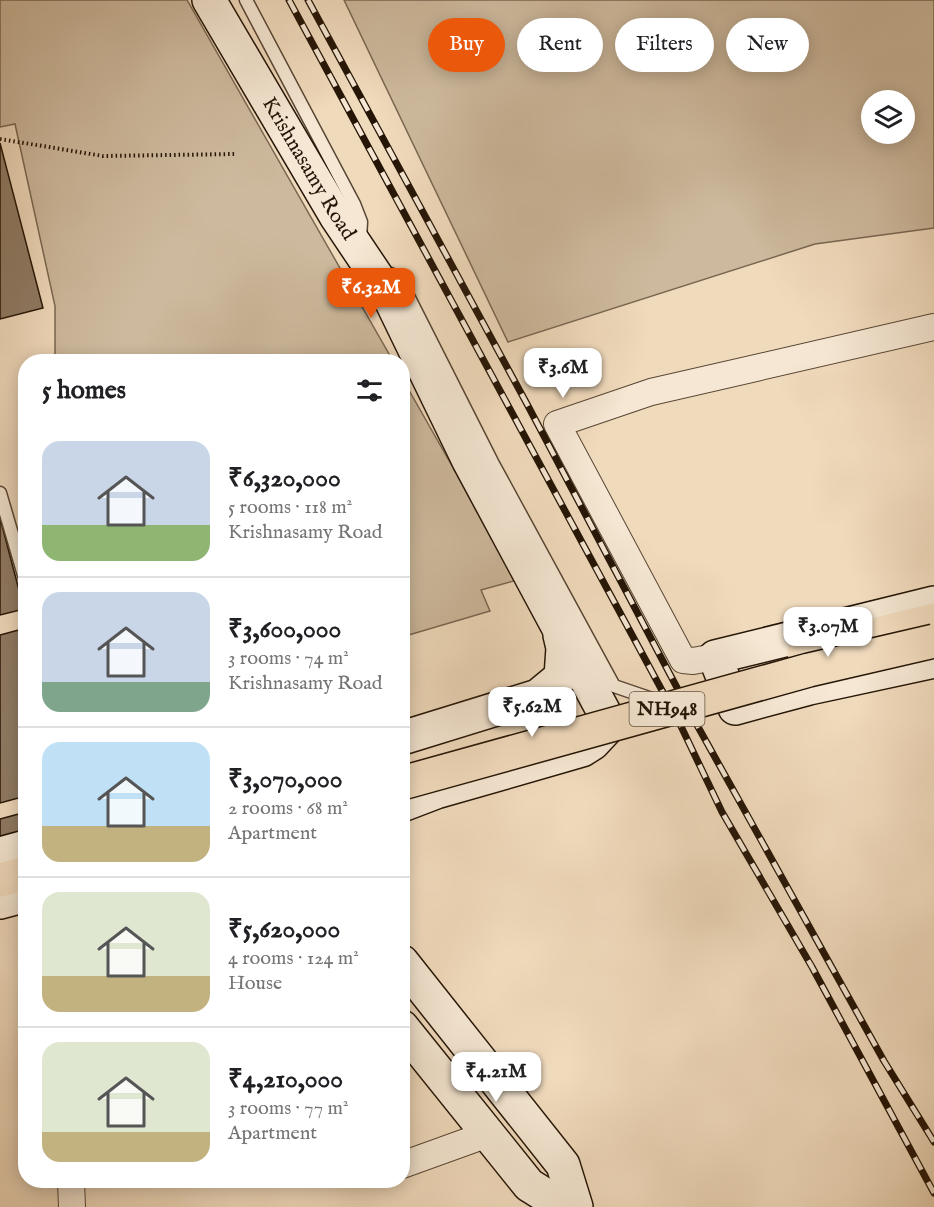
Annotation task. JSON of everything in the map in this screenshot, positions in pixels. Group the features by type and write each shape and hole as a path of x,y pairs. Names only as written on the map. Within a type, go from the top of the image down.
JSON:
{"highway":[{"name":"NH948","path":"410,759 804,652 934,620"},
{"name":"NH948","path":"410,781 809,670 934,641"},
{"path":"0,880 18,875"}],"main road":[{"name":"Krishnasamy Road","path":"209,0 330,205 387,292 469,460 606,716 607,728 593,743 582,750 436,792 410,802"},
{"path":"934,603 715,657 735,708 809,688 934,661"},
{"name":"Krishnasamy Road","path":"410,736 538,696 561,677 564,648 557,625"},
{"path":"0,854 18,849"},
{"path":"0,902 18,897"},
{"path":"410,972 564,1165 574,1207"},
{"path":"410,1001 558,1194 574,1207"},
{"path":"410,1037 529,1185 558,1194"}],"street":[{"path":"715,657 693,661 683,660 557,424 651,392 934,327"},
{"path":"410,1162 488,1134"},
{"path":"71,1188 72,1207"}],"lane":[{"path":"246,0 354,204 361,222 363,257 388,271 403,286 492,462 614,686 655,700"},
{"path":"0,493 18,555"}],"path":[{"path":"0,139 103,156 235,154"}],"shaded area":[{"path":"0,0 187,0 389,354 55,354 55,306 15,124 0,127"},
{"path":"344,0 934,0 934,228 815,244 508,342"},
{"path":"410,392 517,580 481,590 490,611 410,635"}],"building":[{"path":"0,143 43,308 0,319"},
{"path":"0,518 18,586 18,610 0,615"},
{"path":"18,630 18,798 0,803 0,635"},
{"path":"18,814 18,838 0,843 0,819"}],"railway":[{"path":"289,0 678,720 722,812 812,967 934,1193"},
{"path":"308,0 527,404 692,716 884,1061 934,1142"}]}
